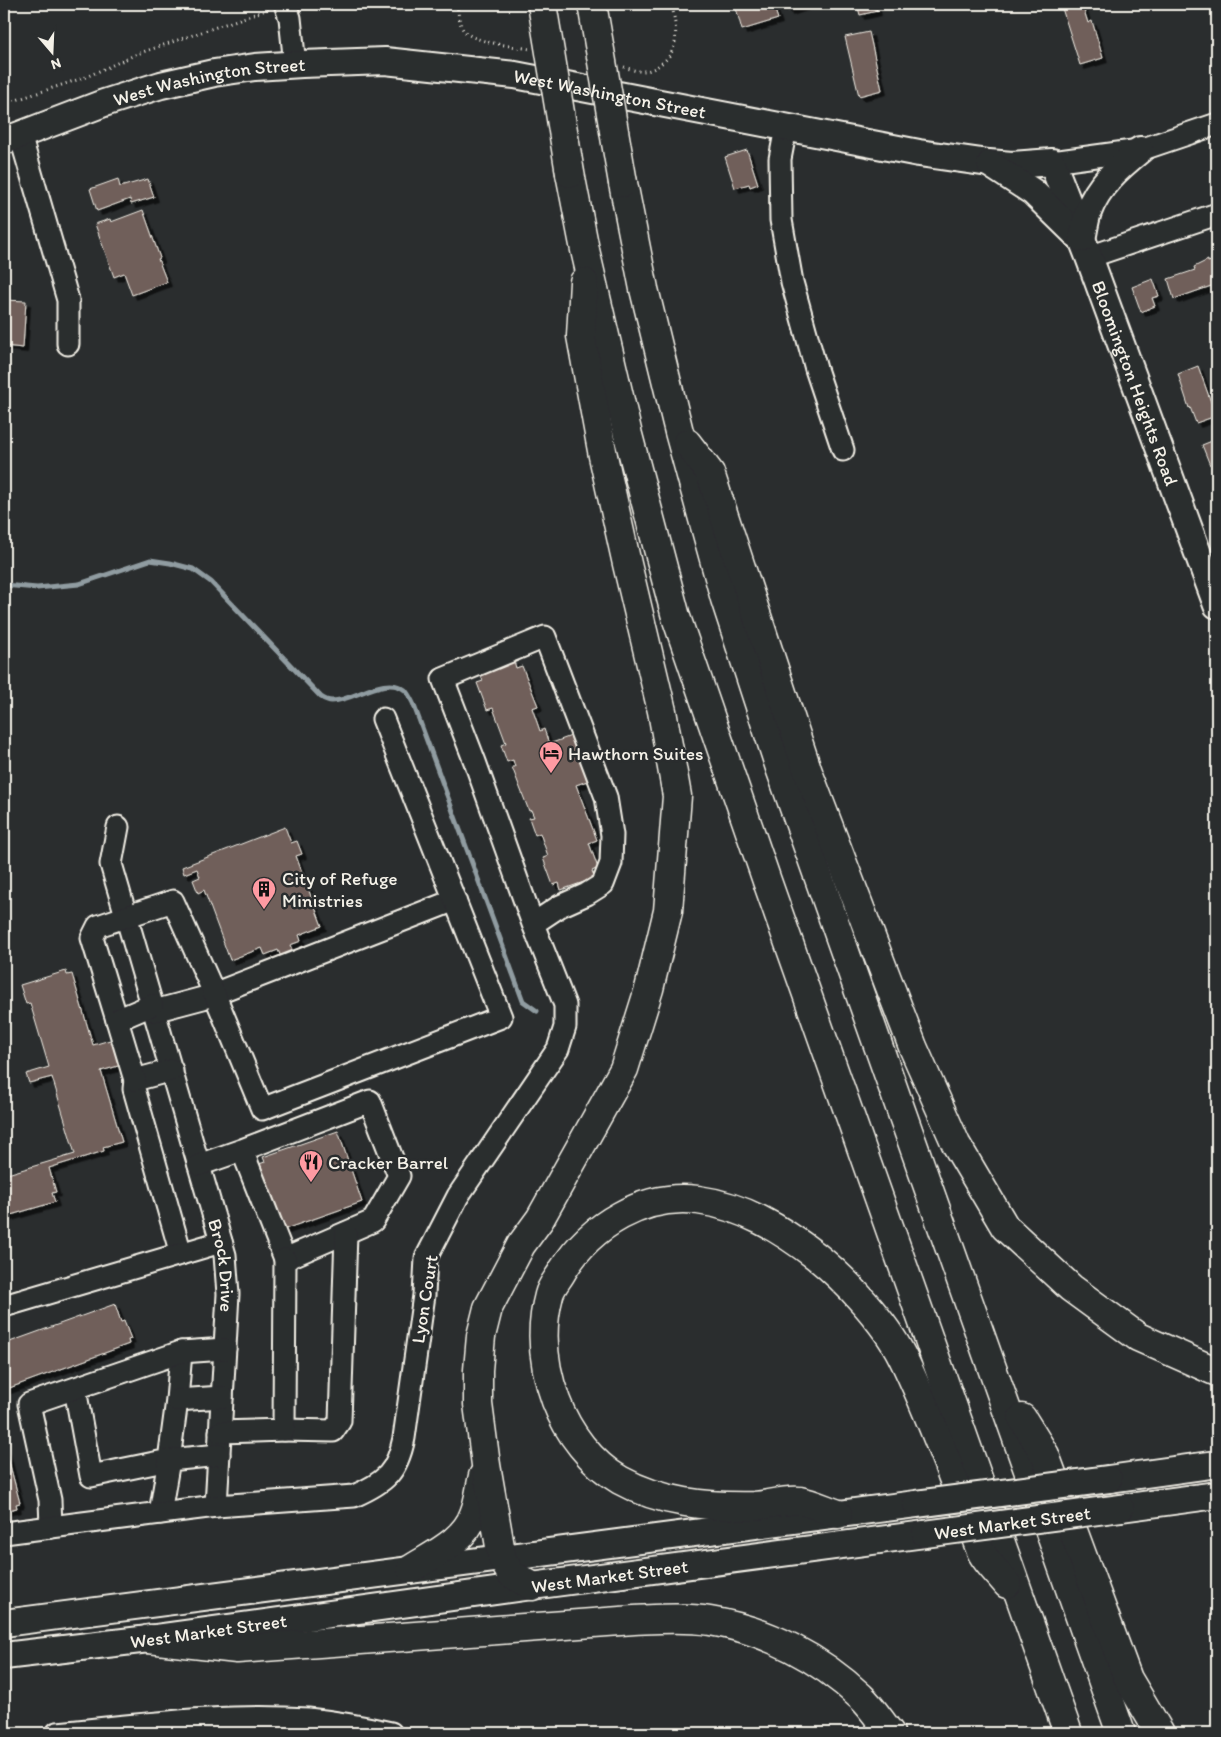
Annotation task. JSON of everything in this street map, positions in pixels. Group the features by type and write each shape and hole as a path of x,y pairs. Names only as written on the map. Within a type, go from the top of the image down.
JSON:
{"highway":[{"path":"542,4 570,173 585,250 628,435 676,617 767,881 1068,1733"},
{"path":"592,4 623,183 644,289 679,432 725,599 780,768 1121,1733"},
{"path":"532,1586 511,1574 502,1558 478,1404 478,1370 482,1336 488,1308 521,1245 540,1218 624,1069 649,989 668,911 677,796 662,711 603,456 581,336 585,250"},
{"path":"679,432 710,473 808,772 913,1047 956,1144 1005,1227 1071,1288 1138,1337 1217,1372"},
{"path":"838,1514 800,1501 755,1506 699,1504 661,1497 636,1488 617,1478 601,1466 580,1444 562,1416 547,1376 542,1337 549,1292 574,1252 598,1230 627,1211 660,1201 696,1200 724,1205 755,1216 817,1257 878,1319 901,1354 940,1443 982,1553 1022,1603"},
{"path":"995,1375 1045,1455 1128,1679 1160,1733"},
{"path":"410,1569 444,1548 462,1534 474,1515 486,1465"},
{"path":"149,1639 237,1649 634,1620 677,1618 710,1620 772,1638 799,1651 833,1674 863,1698 890,1733"}],"main road":[{"name":"West Washington Street","path":"12,138 104,103 161,85 214,73 295,65 385,62 515,75 919,153 989,164 1012,165 1052,162"},
{"path":"1086,248 1088,213 1100,187 1114,171 1140,150"},
{"name":"Bloomington Heights Road","path":"1052,162 1086,248 1217,605"},
{"path":"989,164 1034,192 1086,248"},
{"name":"West Market Street","path":"4,1624 1217,1464"},
{"name":"West Market Street","path":"4,1656 149,1639 1217,1495"}],"street":[{"path":"280,5 290,18 295,65"},
{"name":"West Washington Street","path":"1052,162 1140,150 1217,124"},
{"path":"786,128 780,159 782,220 792,282 816,369 842,450"},
{"path":"12,138 68,300 68,344"},
{"path":"1086,248 1217,214"},
{"name":"Lyon Court","path":"216,1506 354,1496 372,1488 386,1478 400,1456 424,1294 426,1258 458,1196 558,1049 565,1027 566,1006 533,924 443,679 545,637 606,798 612,835 611,863 603,884 587,894 560,906 533,924"},
{"path":"181,1254 134,1089 135,1080 92,938 98,926 173,901 214,993 262,1109 501,1017 383,719"},
{"name":"Brock Drive","path":"118,827 111,864 225,1255 228,1294 216,1506"},
{"path":"117,1020 153,1008 214,993 455,900"},
{"path":"135,1080 172,1070"},
{"path":"199,1165 370,1101 399,1176 373,1221 285,1260"},
{"path":"242,1150 285,1260 284,1430"},
{"path":"220,1432 333,1431 340,1421 346,1233"},
{"path":"4,1306 222,1242"},
{"path":"51,1527 50,1500 29,1404 75,1390 181,1352 225,1349"},
{"path":"160,1513 177,1400 181,1352"},
{"path":"75,1390 91,1476 168,1460 219,1455"},
{"path":"177,1400 222,1397"},
{"path":"4,1533 216,1506"},
{"path":"57,1733 84,1732 167,1721 253,1726 308,1720 357,1726 391,1733"}],"path":[{"path":"4,104 86,77 137,54 280,5"}],"building":[{"path":"748,4 773,4 778,19 742,30 736,8"},
{"path":"786,4 809,4 788,11"},
{"path":"857,4 875,4 877,11 860,15"},
{"path":"1082,4 1088,23 1092,21 1103,58 1080,65 1061,5"},
{"path":"869,32 882,90 859,96 845,37"},
{"path":"747,150 758,184 750,187 749,184 735,188 725,157"},
{"path":"118,179 120,187 148,179 154,197 131,204 130,199 97,211 90,189"},
{"path":"143,210 167,282 132,295 124,273 114,277 95,224 110,219 111,222"},
{"path":"1208,260 1208,262 1214,260 1217,284 1174,299 1168,279 1195,270 1194,267"},
{"path":"1153,279 1159,296 1152,298 1155,306 1141,312 1132,287"},
{"path":"4,300 26,301 23,348 4,346"},
{"path":"1198,366 1216,416 1196,423 1178,374"},
{"path":"1217,439 1217,462 1210,465 1202,445"},
{"name":"Hawthorn Suites","path":"514,661 516,668 522,666 538,706 532,708 540,731 544,729 549,744 574,735 590,780 576,785 597,840 589,843 598,868 592,871 595,878 561,890 559,883 553,885 543,858 548,856 540,833 535,835 529,818 534,817 531,810 529,811 512,767 515,767 513,760 507,762 501,745 506,743 493,708 487,710 477,683 483,681 480,674"},
{"name":"City of Refuge Ministries","path":"285,827 291,843 297,841 302,854 296,856 322,926 299,935 301,941 290,945 294,954 282,959 278,950 265,955 262,948 230,960 204,890 198,893 193,880 200,877 197,869 184,874 182,867"},
{"path":"66,971 67,975 72,974 93,1045 117,1038 125,1064 101,1071 122,1142 103,1147 104,1151 49,1168 56,1192 52,1193 55,1202 4,1217 4,1175 75,1154 52,1077 29,1083 26,1074 49,1067 30,1003 26,1004 20,985"},
{"name":"Cracker Barrel","path":"338,1131 362,1202 282,1230 259,1164 265,1162 263,1157"},
{"path":"115,1304 121,1322 124,1321 131,1339 128,1340 129,1344 4,1390 4,1344"},
{"path":"4,1443 20,1503 16,1504 17,1508 4,1511"}],"waterway":[{"path":"4,585 37,588 79,584 150,560 193,569 211,582 321,697 331,701 341,700 379,686 388,685 397,686 405,690 413,703 523,1001 537,1011"}],"place":[{"name":"Hawthorn Suites","path":"551,774"},
{"name":"City of Refuge Ministries","path":"264,910"},
{"name":"Cracker Barrel","path":"311,1183"}]}
